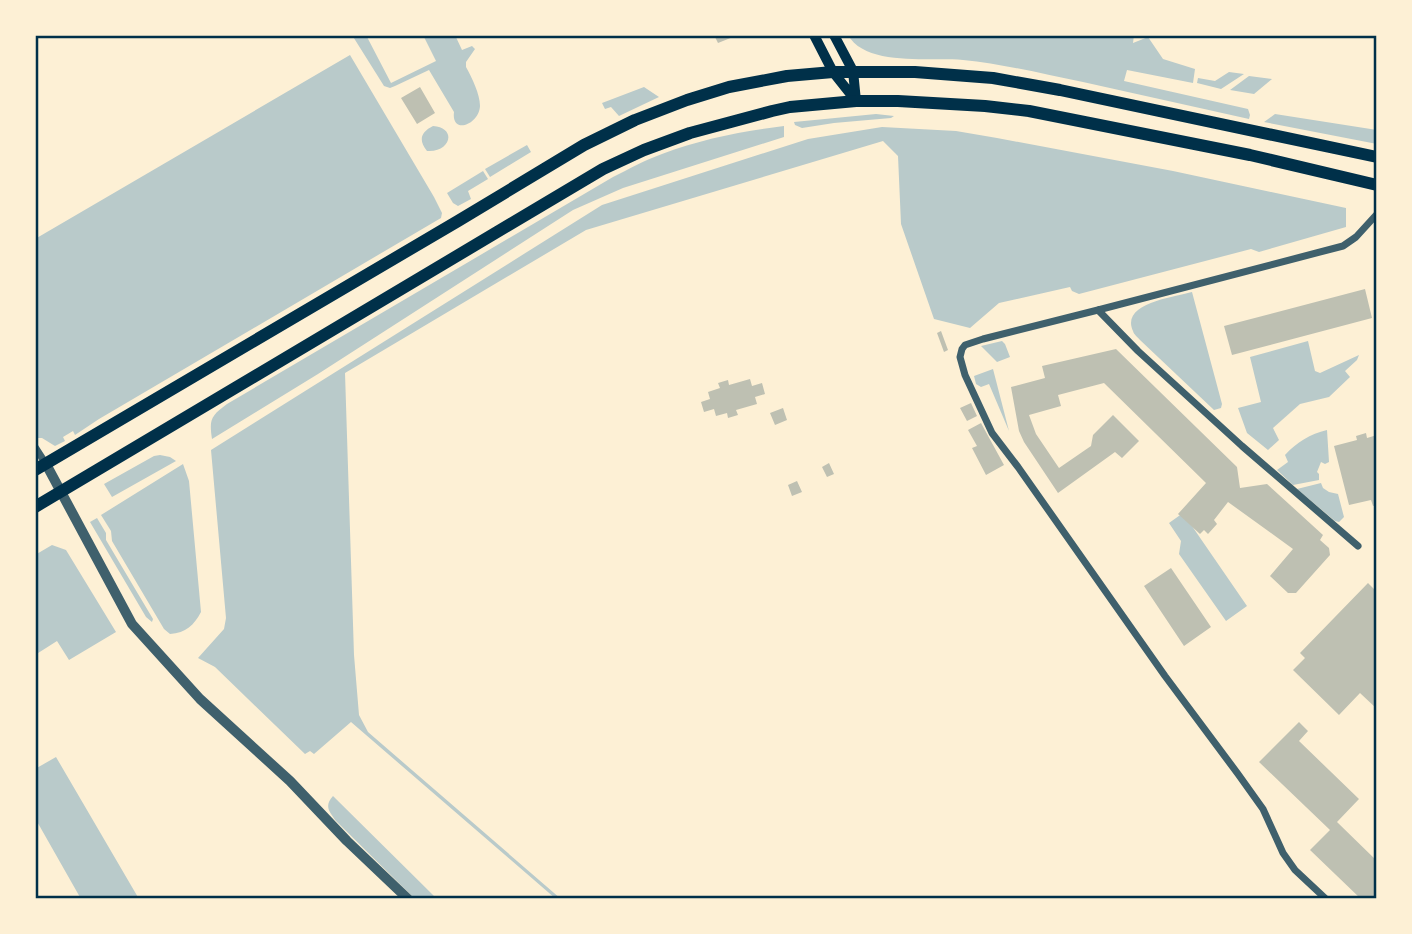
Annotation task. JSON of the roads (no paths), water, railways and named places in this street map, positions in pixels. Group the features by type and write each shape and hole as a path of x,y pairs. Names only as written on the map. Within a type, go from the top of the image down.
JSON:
{"main road":[{"path":"814,35 833,72 856,101"},
{"path":"834,35 853,71 856,101"},
{"path":"40,467 594,140 635,120 729,87 787,76 853,71 940,73 993,78 1377,157"},
{"path":"35,506 603,169 644,150 727,122 790,107 856,101 985,106 1029,111 1250,155 1377,185"}],"street":[{"path":"1326,899 1289,862 1263,809 992,433 960,357 965,345 983,339 1343,246 1356,237 1377,214"},
{"path":"1098,310 1138,351 1242,446 1358,546"},
{"path":"35,447 40,467 61,492 132,624 200,699 290,781 347,841 408,899"}]}
